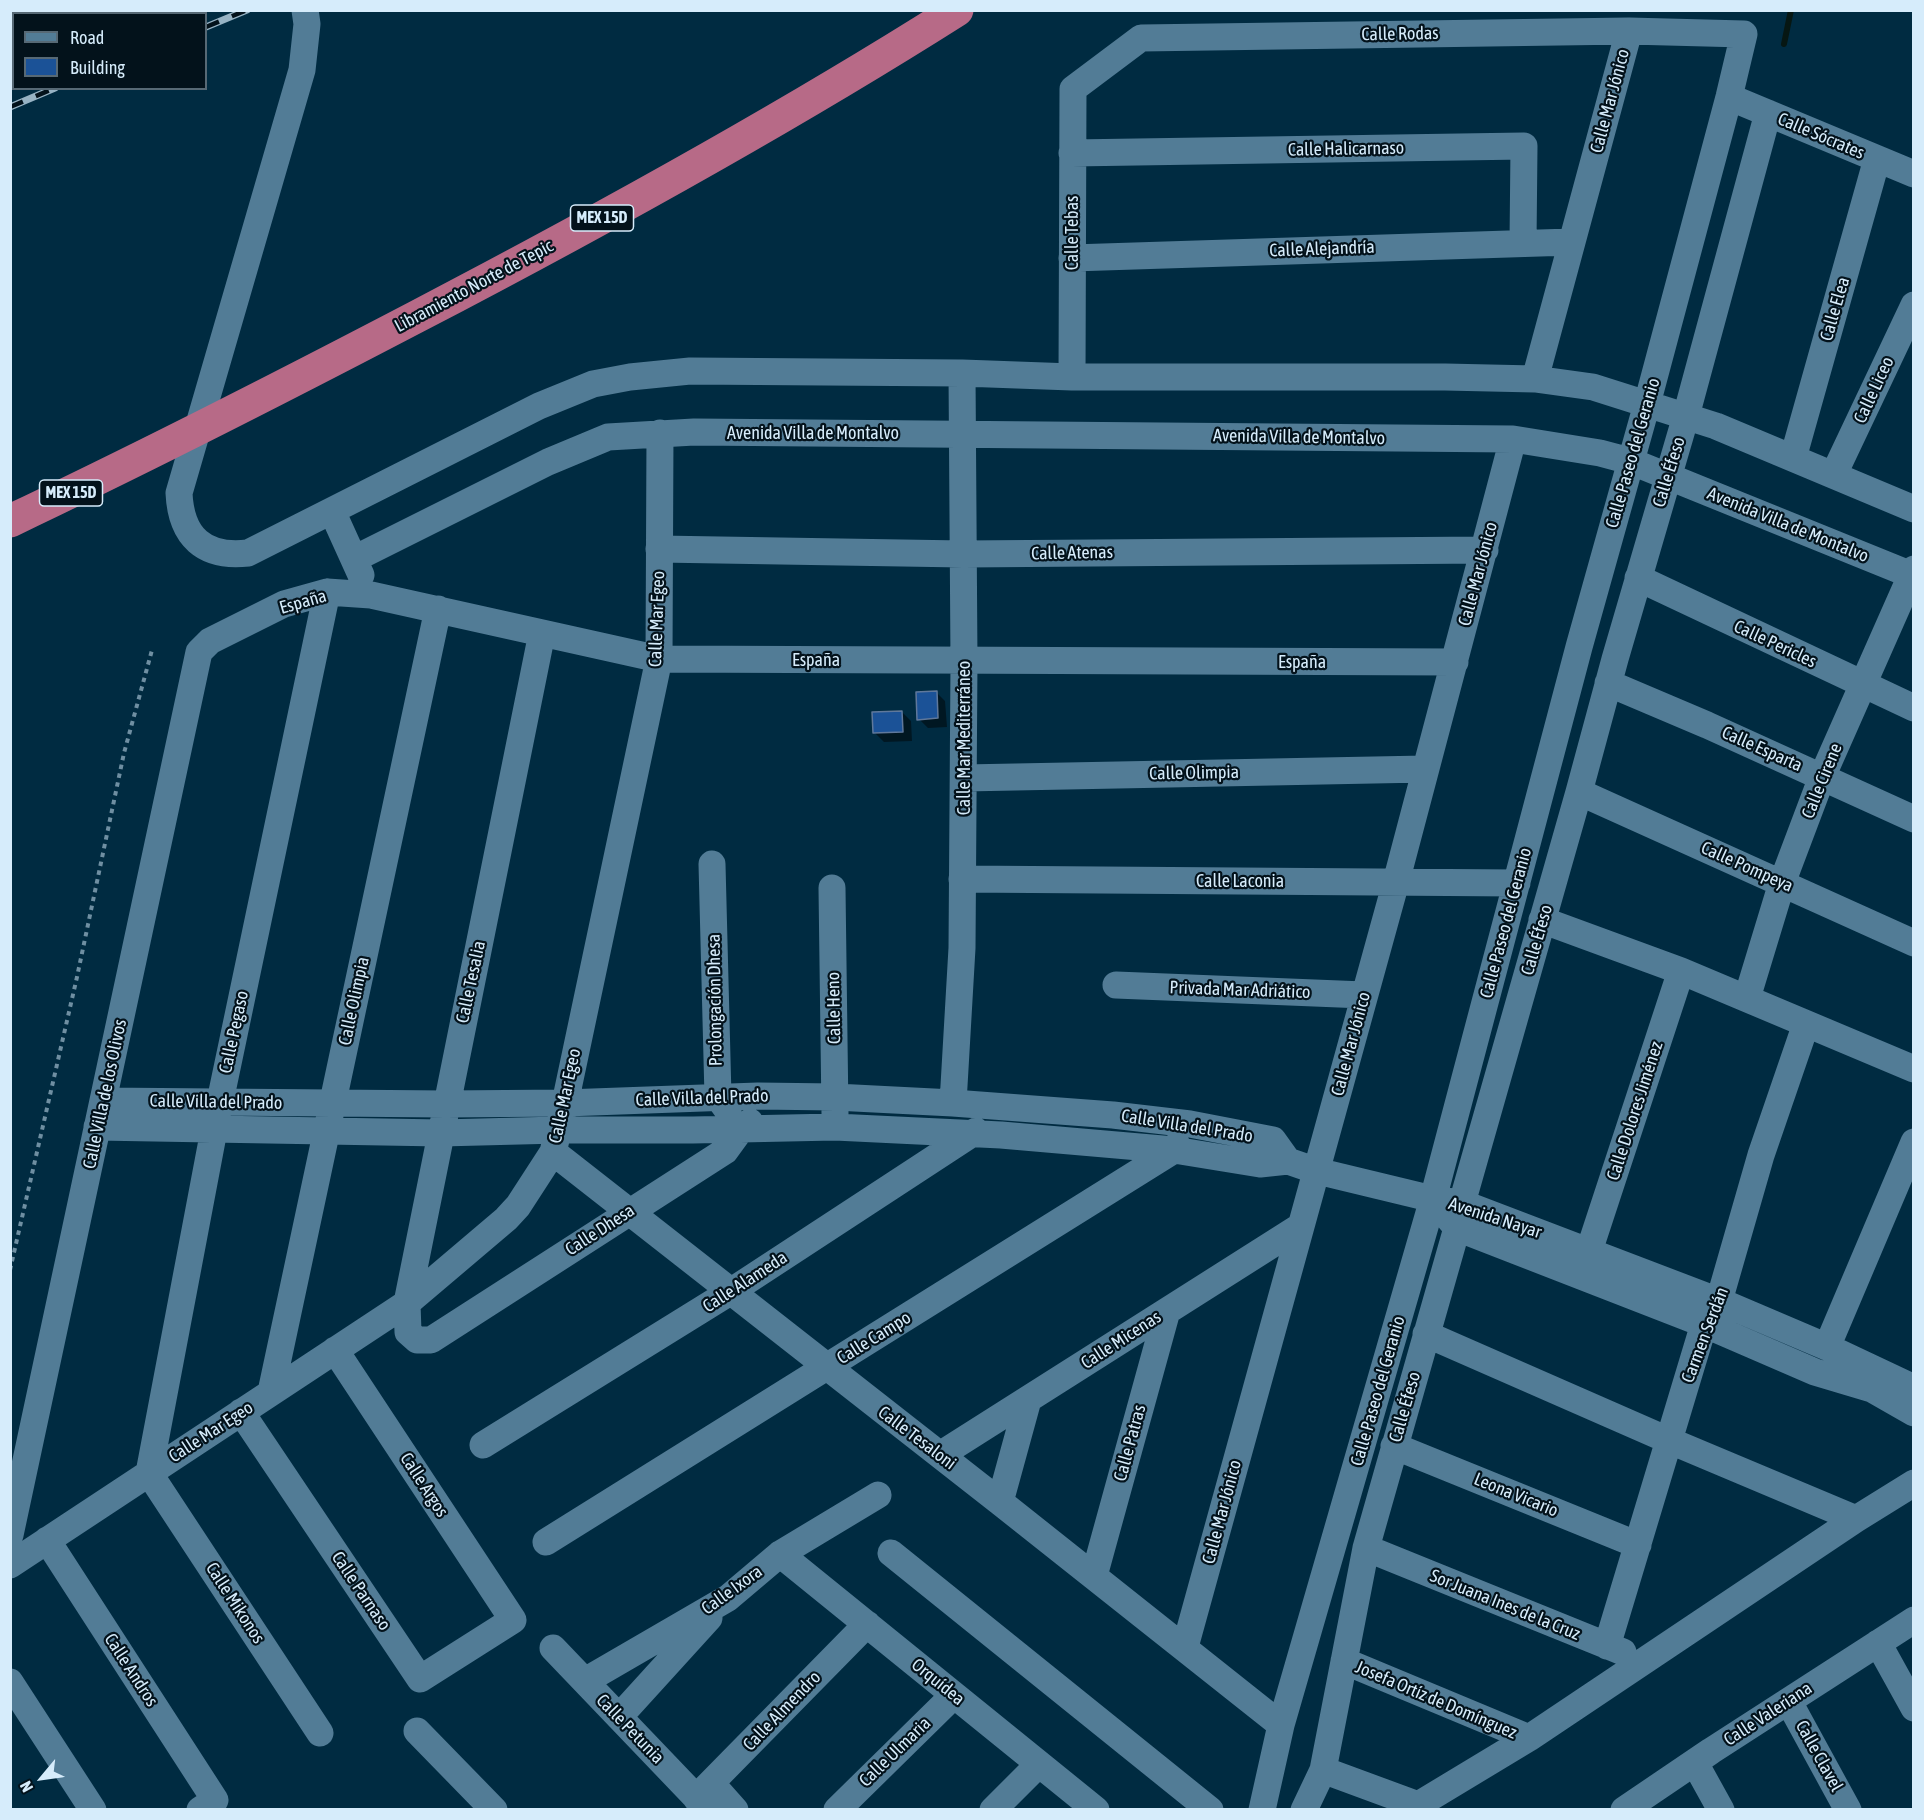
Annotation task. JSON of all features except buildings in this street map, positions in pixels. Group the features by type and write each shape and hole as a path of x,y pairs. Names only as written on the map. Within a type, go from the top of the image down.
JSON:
{"highway":[{"name":"Libramiento Norte de Tepic","path":"10,521 239,410 557,243 863,70 957,10"}],"street":[{"path":"306,10 307,24 302,70 179,493 180,511 186,528 197,541 213,551 230,555 248,553 539,406 593,384 630,376 690,371 962,373 1072,377 1535,379 1593,387 1716,426 1914,509"},
{"name":"Calle Rodas","path":"1073,89 1141,38 1629,31 1744,34"},
{"name":"Calle Mar Jónico","path":"1535,379 1629,31"},
{"name":"Calle Paseo del Geranio","path":"1265,1809 1281,1725 1433,1199 1744,34"},
{"name":"Calle Tebas","path":"1072,377 1073,89"},
{"name":"Calle Sócrates","path":"1729,97 1914,174"},
{"name":"Calle Éfeso","path":"1323,1770 1366,1548 1608,683 1686,416 1767,113"},
{"name":"Calle Halicarnaso","path":"1072,153 1524,146 1523,243"},
{"name":"Calle Elea","path":"1794,458 1877,159"},
{"name":"Calle Alejandría","path":"1072,258 1571,242"},
{"name":"Calle Liceo","path":"1834,474 1914,305"},
{"name":"Calle Mar Mediterráneo","path":"953,1103 962,948 964,661 962,373"},
{"name":"Avenida Villa de Montalvo","path":"354,559 548,462 608,437 660,433 1513,439 1600,453 1630,461 1913,574"},
{"name":"Calle Mar Egeo","path":"10,1564 407,1302 506,1219 518,1206 556,1141 659,659 660,433"},
{"name":"Calle Mar Jónico","path":"1185,1647 1396,882 1513,439"},
{"path":"332,511 371,595"},
{"name":"Calle Atenas","path":"659,549 963,554 1485,550"},
{"name":"Calle Cirene","path":"1747,998 1782,883 1822,777 1913,574"},
{"name":"Calle Pericles","path":"1638,578 1914,708"},
{"name":"España","path":"200,652 210,641 284,604 327,592 371,595 659,659 1455,662"},
{"name":"Calle Pegaso","path":"149,1473 219,1102 327,592"},
{"name":"Calle Olimpia","path":"271,1392 438,609"},
{"name":"Calle Tesalia","path":"408,1332 407,1302 542,633"},
{"name":"Calle Villa de los Olivos","path":"10,1535 200,652"},
{"name":"Calle Esparta","path":"1608,683 1707,725 1914,819"},
{"name":"Calle Olimpia","path":"964,777 1425,769"},
{"name":"Calle Pompeya","path":"1579,792 1914,943"},
{"name":"Prolongación Dhesa","path":"712,864 718,1097"},
{"name":"Calle Laconia","path":"962,879 1517,883"},
{"name":"Calle Heno","path":"832,888 835,1127"},
{"path":"1542,920 1681,971 1914,1069"},
{"name":"Calle Dolores Jiménez","path":"1589,1251 1681,971"},
{"name":"Privada Mar Adriático","path":"1116,985 1365,995"},
{"name":"Carmen Serdán","path":"1607,1646 1704,1324 1719,1301 1761,1155 1806,1024"},
{"name":"Calle Dhesa","path":"408,1332 417,1340 431,1340 725,1151 741,1129 783,1096"},
{"path":"718,1097 741,1129"},
{"name":"Calle Villa del Prado","path":"104,1101 446,1104 565,1103 718,1097 835,1097 996,1106 1113,1115 1190,1124 1273,1140 1288,1161"},
{"name":"Calle Alameda","path":"483,1445 730,1292 974,1134 996,1106"},
{"name":"Calle Campo","path":"546,1542 1174,1150 1190,1124"},
{"name":"Calle Villa del Prado","path":"97,1127 441,1133 556,1141 741,1129 835,1127 974,1134 1174,1150 1260,1164 1288,1161 1317,1171 1433,1199"},
{"name":"Calle Tesaloni","path":"556,1141 629,1212 1185,1647 1281,1725"},
{"path":"1827,1347 1914,1142"},
{"name":"Avenida Nayar","path":"1433,1199 1459,1215 1704,1324 1815,1372 1872,1389 1914,1413"},
{"name":"Avenida Nayar","path":"1459,1215 1589,1251 1719,1301 1827,1347 1914,1388"},
{"name":"Calle Micenas","path":"940,1455 1301,1226"},
{"name":"Calle Patras","path":"1094,1576 1167,1311"},
{"path":"1426,1334 1856,1519"},
{"name":"Calle Argos","path":"335,1350 513,1620"},
{"path":"1000,1502 1028,1400"},
{"name":"Calle Parnaso","path":"241,1412 420,1679 513,1620"},
{"name":"Leona Vicario","path":"1394,1446 1638,1545"},
{"name":"Calle Mikonos","path":"149,1473 320,1733"},
{"path":"1304,1809 1323,1770 1418,1804 1529,1738 1856,1519 1914,1483"},
{"name":"Calle Ixora","path":"585,1681 728,1598 780,1554 878,1495"},
{"name":"Calle Andros","path":"47,1540 208,1805"},
{"name":"Sor Juana Ines de la Cruz","path":"1366,1548 1646,1660"},
{"path":"891,1553 1210,1809"},
{"name":"Orquídea","path":"780,1554 1096,1809"},
{"path":"619,1717 728,1598"},
{"name":"Calle Valeriana","path":"1624,1809 1914,1620"},
{"name":"Calle Almendro","path":"705,1797 867,1624"},
{"path":"1878,1643 1914,1708"},
{"name":"Calle Petunia","path":"553,1648 619,1717 705,1797 735,1809"},
{"name":"Josefa Ortíz de Domínguez","path":"1344,1661 1529,1738"},
{"path":"10,1682 93,1809"},
{"name":"Calle Ulmaria","path":"837,1809 954,1695"},
{"name":"Calle Clavel","path":"1789,1702 1848,1809"},
{"path":"417,1731 494,1809"},
{"path":"1695,1762 1721,1809"},
{"path":"993,1809 1039,1764"}],"path":[{"path":"10,1270 77,977 124,753 152,650"}],"waterway":[{"path":"1784,44 1791,10"}],"railway":[{"path":"207,27 247,10"},
{"path":"10,107 50,90"}]}
